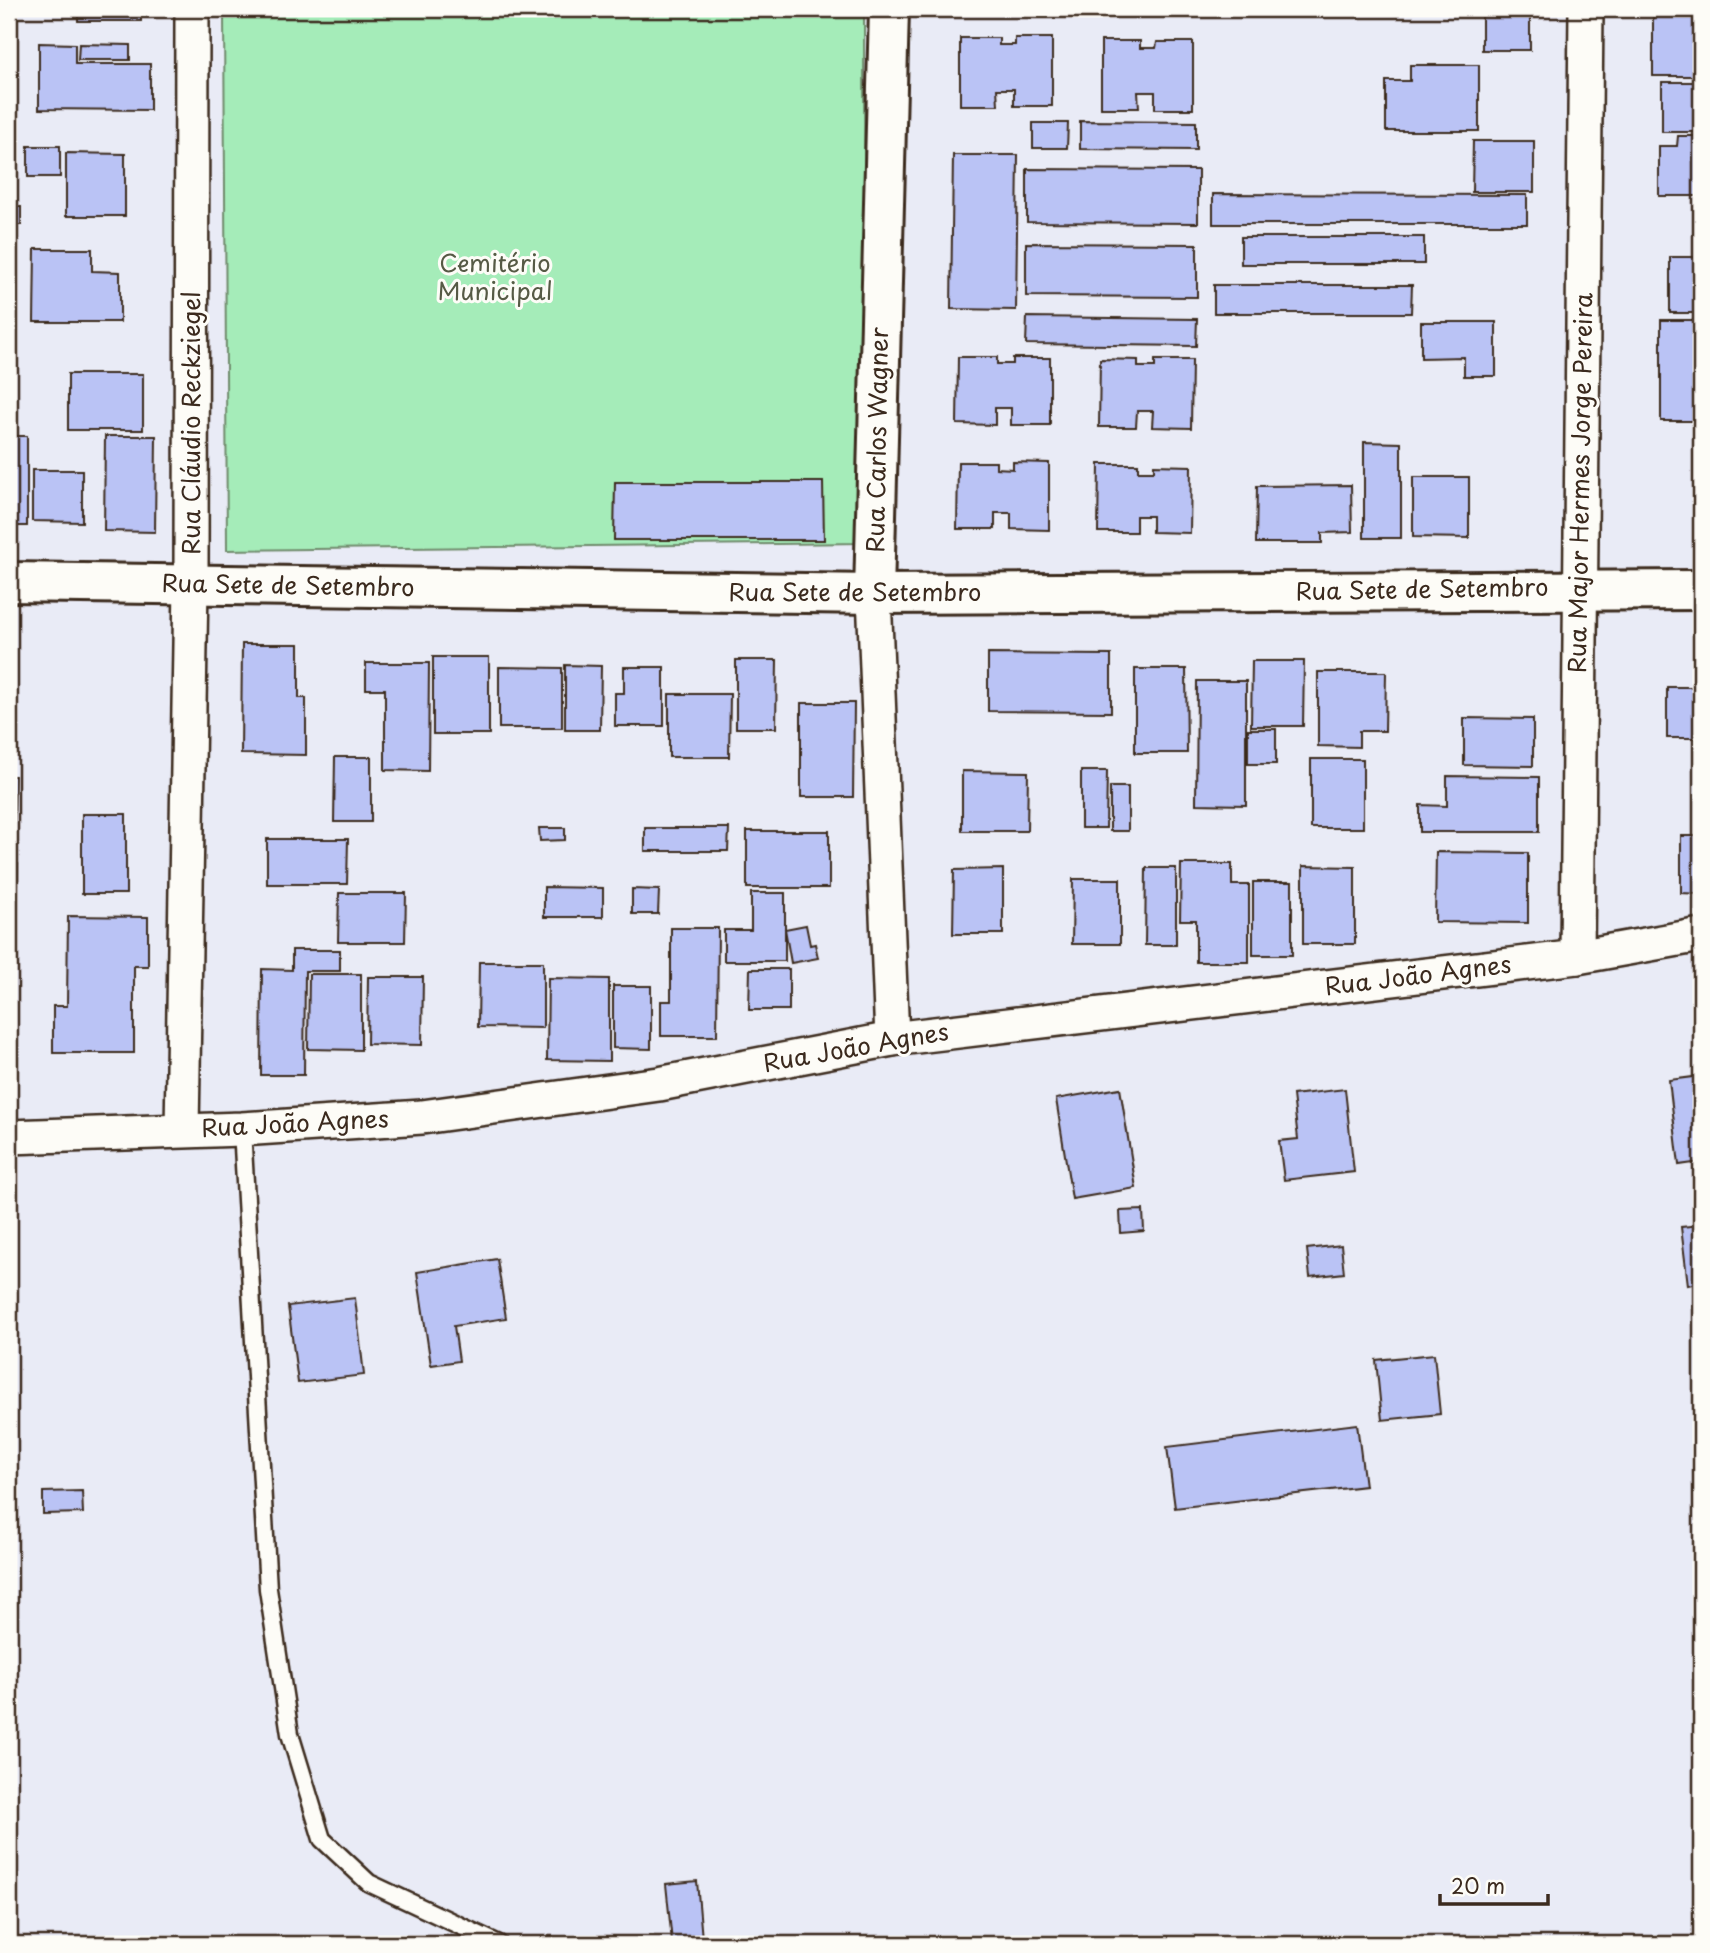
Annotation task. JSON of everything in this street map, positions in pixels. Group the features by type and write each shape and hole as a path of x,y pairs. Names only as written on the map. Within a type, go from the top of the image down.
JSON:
{"street":[{"name":"Rua Cláudio Reckziegel","path":"182,1130 191,584 192,9"},
{"name":"Rua Carlos Wagner","path":"889,9 874,594 892,1038"},
{"name":"Rua Major Hermes Jorge Pereira","path":"1577,957 1586,9"},
{"name":"Rua Sete de Setembro","path":"9,582 874,594 1580,588 1701,590"},
{"name":"Rua João Agnes","path":"9,1136 242,1129 435,1115 659,1084 892,1038 1577,957 1701,935"}],"lane":[{"path":"242,1129 268,1589 290,1734 322,1839 369,1883 499,1944"}],"green space":[{"name":"Cemitério Municipal","path":"224,9 864,9 865,543 227,550"}],"building":[{"path":"78,9 141,9 141,21 78,21"},
{"path":"1358,9 1403,9 1403,12 1358,13"},
{"path":"1482,9 1530,9 1530,50 1482,50"},
{"path":"1653,9 1699,9 1699,76 1653,76"},
{"path":"960,38 999,38 999,45 1015,45 1015,38 1052,38 1052,106 1014,106 1014,89 997,89 998,105 960,105"},
{"path":"1101,41 1140,41 1140,48 1156,48 1157,42 1193,42 1193,109 1155,109 1155,92 1138,92 1139,108 1101,108"},
{"path":"39,43 75,44 75,64 150,64 150,110 39,109"},
{"path":"79,44 130,45 130,60 78,60"},
{"path":"1410,65 1479,65 1479,131 1386,131 1386,81 1410,81"},
{"path":"1662,82 1701,82 1701,132 1662,132"},
{"path":"1080,121 1196,122 1196,150 1080,149"},
{"path":"1033,123 1068,123 1067,148 1033,148"},
{"path":"1678,136 1701,136 1701,196 1659,196 1659,146 1677,146"},
{"path":"1473,141 1534,141 1534,192 1472,192"},
{"path":"28,146 60,146 60,177 28,177"},
{"path":"66,153 125,154 125,216 66,216"},
{"path":"953,155 1018,155 1016,310 951,309"},
{"path":"1027,169 1198,170 1198,223 1027,222"},
{"path":"1213,194 1527,195 1527,224 1213,224"},
{"path":"9,207 21,207 21,225 9,225"},
{"path":"1241,237 1424,237 1424,264 1241,264"},
{"path":"1026,243 1197,244 1197,297 1026,296"},
{"path":"35,249 92,249 92,271 120,272 120,322 34,322"},
{"path":"1670,257 1701,257 1701,313 1670,313"},
{"path":"1214,285 1412,285 1411,313 1214,313"},
{"path":"1027,317 1197,319 1196,346 1026,344"},
{"path":"1661,320 1701,320 1701,421 1661,421"},
{"path":"1421,322 1496,322 1496,376 1464,376 1464,357 1421,358"},
{"path":"958,357 997,357 997,364 1013,364 1013,358 1050,358 1050,425 1011,425 1011,408 995,408 995,425 957,424"},
{"path":"1100,359 1138,360 1138,367 1155,367 1155,360 1192,360 1191,428 1152,427 1153,411 1137,411 1136,427 1099,427"},
{"path":"68,374 143,374 143,430 68,430"},
{"path":"9,436 27,436 27,526 9,526"},
{"path":"105,436 156,436 155,532 104,531"},
{"path":"1364,442 1401,443 1401,538 1364,538"},
{"path":"1695,453 1701,453 1701,502 1695,502"},
{"path":"958,462 996,462 996,468 1013,469 1013,462 1049,463 1049,530 1011,529 1011,513 995,513 995,529 957,529"},
{"path":"1099,464 1138,464 1138,471 1154,471 1154,465 1191,466 1190,533 1152,532 1152,516 1136,516 1136,532 1098,532"},
{"path":"32,470 82,470 82,522 32,521"},
{"path":"1413,477 1469,477 1469,538 1413,537"},
{"path":"615,482 823,482 824,540 614,540"},
{"path":"1351,485 1352,532 1322,533 1322,543 1256,543 1257,486"},
{"path":"242,644 299,644 299,698 306,698 306,755 241,754"},
{"path":"988,654 1111,655 1111,712 988,711"},
{"path":"433,657 489,657 489,734 433,734"},
{"path":"736,660 777,660 776,728 736,728"},
{"path":"1252,661 1304,661 1303,726 1251,726"},
{"path":"366,663 429,663 428,771 385,770 385,689 366,689"},
{"path":"565,665 601,666 600,730 565,730"},
{"path":"499,667 562,668 562,728 499,728"},
{"path":"624,667 664,667 664,726 615,726 615,693 624,693"},
{"path":"1135,669 1186,669 1187,753 1135,753"},
{"path":"1318,672 1386,672 1385,731 1359,731 1359,747 1318,746"},
{"path":"1197,681 1246,681 1246,805 1196,804"},
{"path":"1667,687 1701,687 1701,738 1667,738"},
{"path":"669,694 730,694 729,757 669,757"},
{"path":"801,703 854,703 853,797 801,797"},
{"path":"1464,718 1533,719 1533,766 1464,765"},
{"path":"1248,729 1276,729 1276,764 1248,764"},
{"path":"335,757 371,757 371,822 334,822"},
{"path":"1311,759 1363,759 1363,828 1311,828"},
{"path":"962,771 1028,772 1027,831 962,831"},
{"path":"1081,771 1107,771 1106,828 1081,828"},
{"path":"9,776 15,776 14,842 9,842"},
{"path":"1447,776 1539,777 1539,832 1420,832 1420,805 1447,806"},
{"path":"1110,787 1128,787 1128,831 1110,831"},
{"path":"82,814 126,814 126,894 82,894"},
{"path":"539,828 565,828 565,840 540,841"},
{"path":"645,828 729,828 728,851 645,851"},
{"path":"747,831 829,831 829,888 747,888"},
{"path":"1681,836 1701,836 1701,894 1681,893"},
{"path":"267,839 348,839 347,884 267,884"},
{"path":"1436,852 1528,853 1528,923 1435,922"},
{"path":"9,864 18,864 17,917 9,917"},
{"path":"1181,864 1232,864 1232,885 1249,885 1249,962 1196,962 1196,920 1180,920"},
{"path":"1303,866 1355,867 1355,944 1303,944"},
{"path":"1146,868 1176,868 1176,945 1145,945"},
{"path":"1003,869 1003,934 953,934 954,870"},
{"path":"1073,879 1120,879 1120,944 1072,944"},
{"path":"1253,882 1292,882 1292,955 1253,955"},
{"path":"544,887 603,888 603,917 544,917"},
{"path":"632,889 659,890 658,914 632,914"},
{"path":"339,893 406,893 405,942 338,942"},
{"path":"751,893 785,893 785,961 724,961 724,930 751,930"},
{"path":"68,916 148,917 148,966 134,966 134,1053 53,1053 53,1006 67,1006"},
{"path":"806,925 810,945 815,944 818,958 791,963 785,929"},
{"path":"671,928 718,928 717,1036 661,1036 661,1001 671,1001"},
{"path":"292,950 340,950 340,971 305,971 304,1075 261,1075 262,969 292,970"},
{"path":"479,962 543,962 543,1028 478,1027"},
{"path":"750,969 789,969 789,1010 749,1010"},
{"path":"309,974 361,974 361,1050 308,1049"},
{"path":"368,977 423,977 422,1045 367,1044"},
{"path":"548,978 609,979 609,1061 547,1060"},
{"path":"613,986 651,986 651,1049 613,1048"},
{"path":"1701,1076 1701,1162 1679,1165 1669,1080"},
{"path":"1120,1088 1136,1188 1072,1199 1056,1099"},
{"path":"1345,1089 1354,1172 1284,1180 1279,1141 1298,1139 1293,1095"},
{"path":"1143,1210 1144,1231 1121,1233 1120,1211"},
{"path":"1701,1225 1701,1312 1697,1283 1688,1285 1681,1227"},
{"path":"1341,1245 1344,1273 1310,1277 1307,1249"},
{"path":"497,1259 506,1318 454,1326 459,1361 431,1365 417,1272"},
{"path":"355,1298 364,1375 298,1383 288,1306"},
{"path":"1434,1354 1440,1414 1382,1420 1376,1360"},
{"path":"1357,1424 1365,1486 1175,1508 1167,1447"},
{"path":"82,1491 83,1513 43,1514 43,1492"},
{"path":"697,1881 702,1939 672,1942 666,1884"}]}
